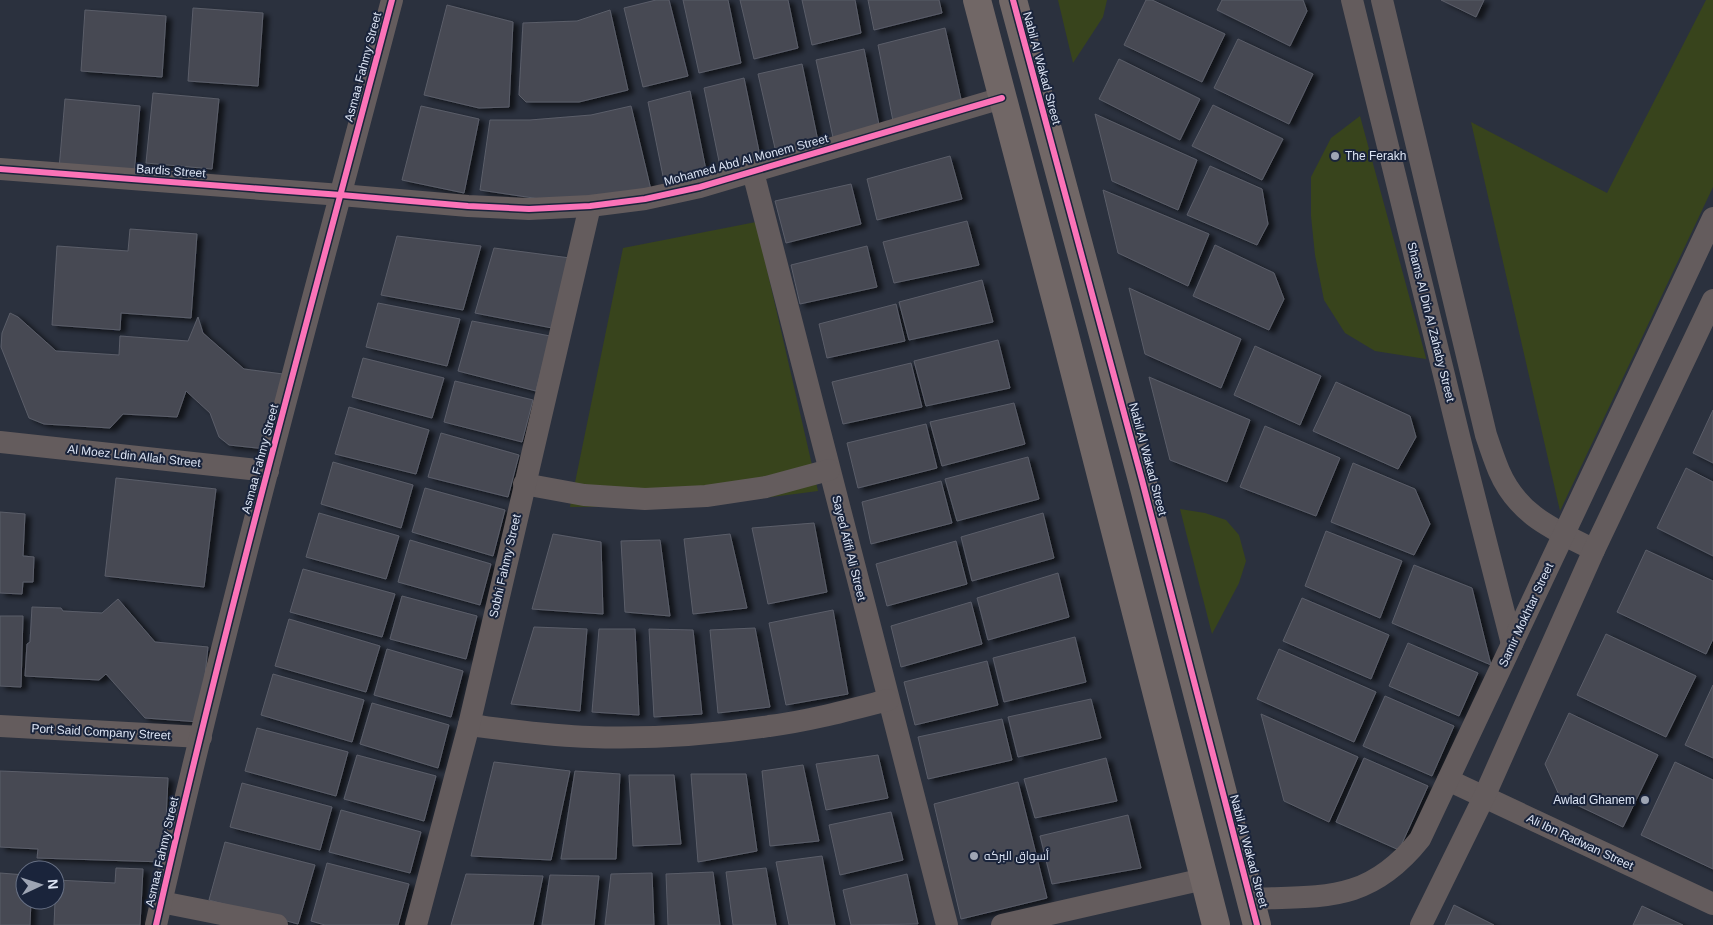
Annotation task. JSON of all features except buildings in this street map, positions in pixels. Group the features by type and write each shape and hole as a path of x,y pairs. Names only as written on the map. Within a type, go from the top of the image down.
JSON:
{"street":[{"name":"Asmaa Fahmy Street","path":"156,925 268,471 392,0"},
{"path":"977,0 1064,330 1216,925"},
{"name":"Nabil Al Wakad Street","path":"1013,0 1142,480 1257,925"},
{"name":"Shams Al Din Al Zahaby Street","path":"1352,0 1512,644"},
{"path":"1382,0 1486,435 1499,471 1517,502 1530,515 1544,525 1594,550"},
{"name":"Mohamed Abd Al Monem Street","path":"341,195 468,206 529,209 590,206 645,199 700,187 1002,98"},
{"name":"Bardis Street","path":"0,169 341,195"},
{"name":"Sayed Afifi Ali Street","path":"753,172 947,925"},
{"name":"Sobhi Fahmy Street","path":"416,925 469,725 590,206"},
{"name":"Samir Mokhtar Street","path":"1250,899 1343,893 1387,874 1405,858 1420,839 1713,218"},
{"path":"1421,925 1484,797 1594,550 1713,300"},
{"path":"1064,330 1099,323"},
{"path":"1460,440 1486,435"},
{"name":"Al Moez Ldin Allah Street","path":"0,442 268,471"},
{"path":"524,484 584,495 646,499 706,496 766,487 829,470"},
{"path":"469,725 529,733 590,737 667,736 771,726 830,715 888,700"},
{"name":"Port Said Company Street","path":"0,726 201,737"},
{"name":"Ali Ibn Radwan Street","path":"1448,780 1713,904"},
{"path":"1002,925 1204,879"},
{"path":"161,902 277,925"}],"green space":[{"path":"1058,0 1107,0 1103,17 1073,63"},
{"path":"1706,0 1713,0 1713,187 1560,511 1471,122 1607,193"},
{"path":"1360,116 1426,359 1375,351 1345,333 1324,300 1315,255 1311,216 1311,177 1331,138"},
{"path":"756,222 818,491 701,506 570,507 623,248"},
{"path":"1180,509 1205,513 1226,520 1239,535 1246,561 1239,583 1212,634"}],"cycle path":[{"path":"156,925 240,577 392,0"},
{"path":"1013,0 1142,480 1257,925"},
{"path":"0,169 468,206 529,209 590,206 645,199 700,187 1002,98"}],"place":[{"name":"The Ferakh","path":"1335,156"},
{"name":"Awlad Ghanem","path":"1645,800"},
{"name":"أسواق البركه","path":"974,856"}]}
